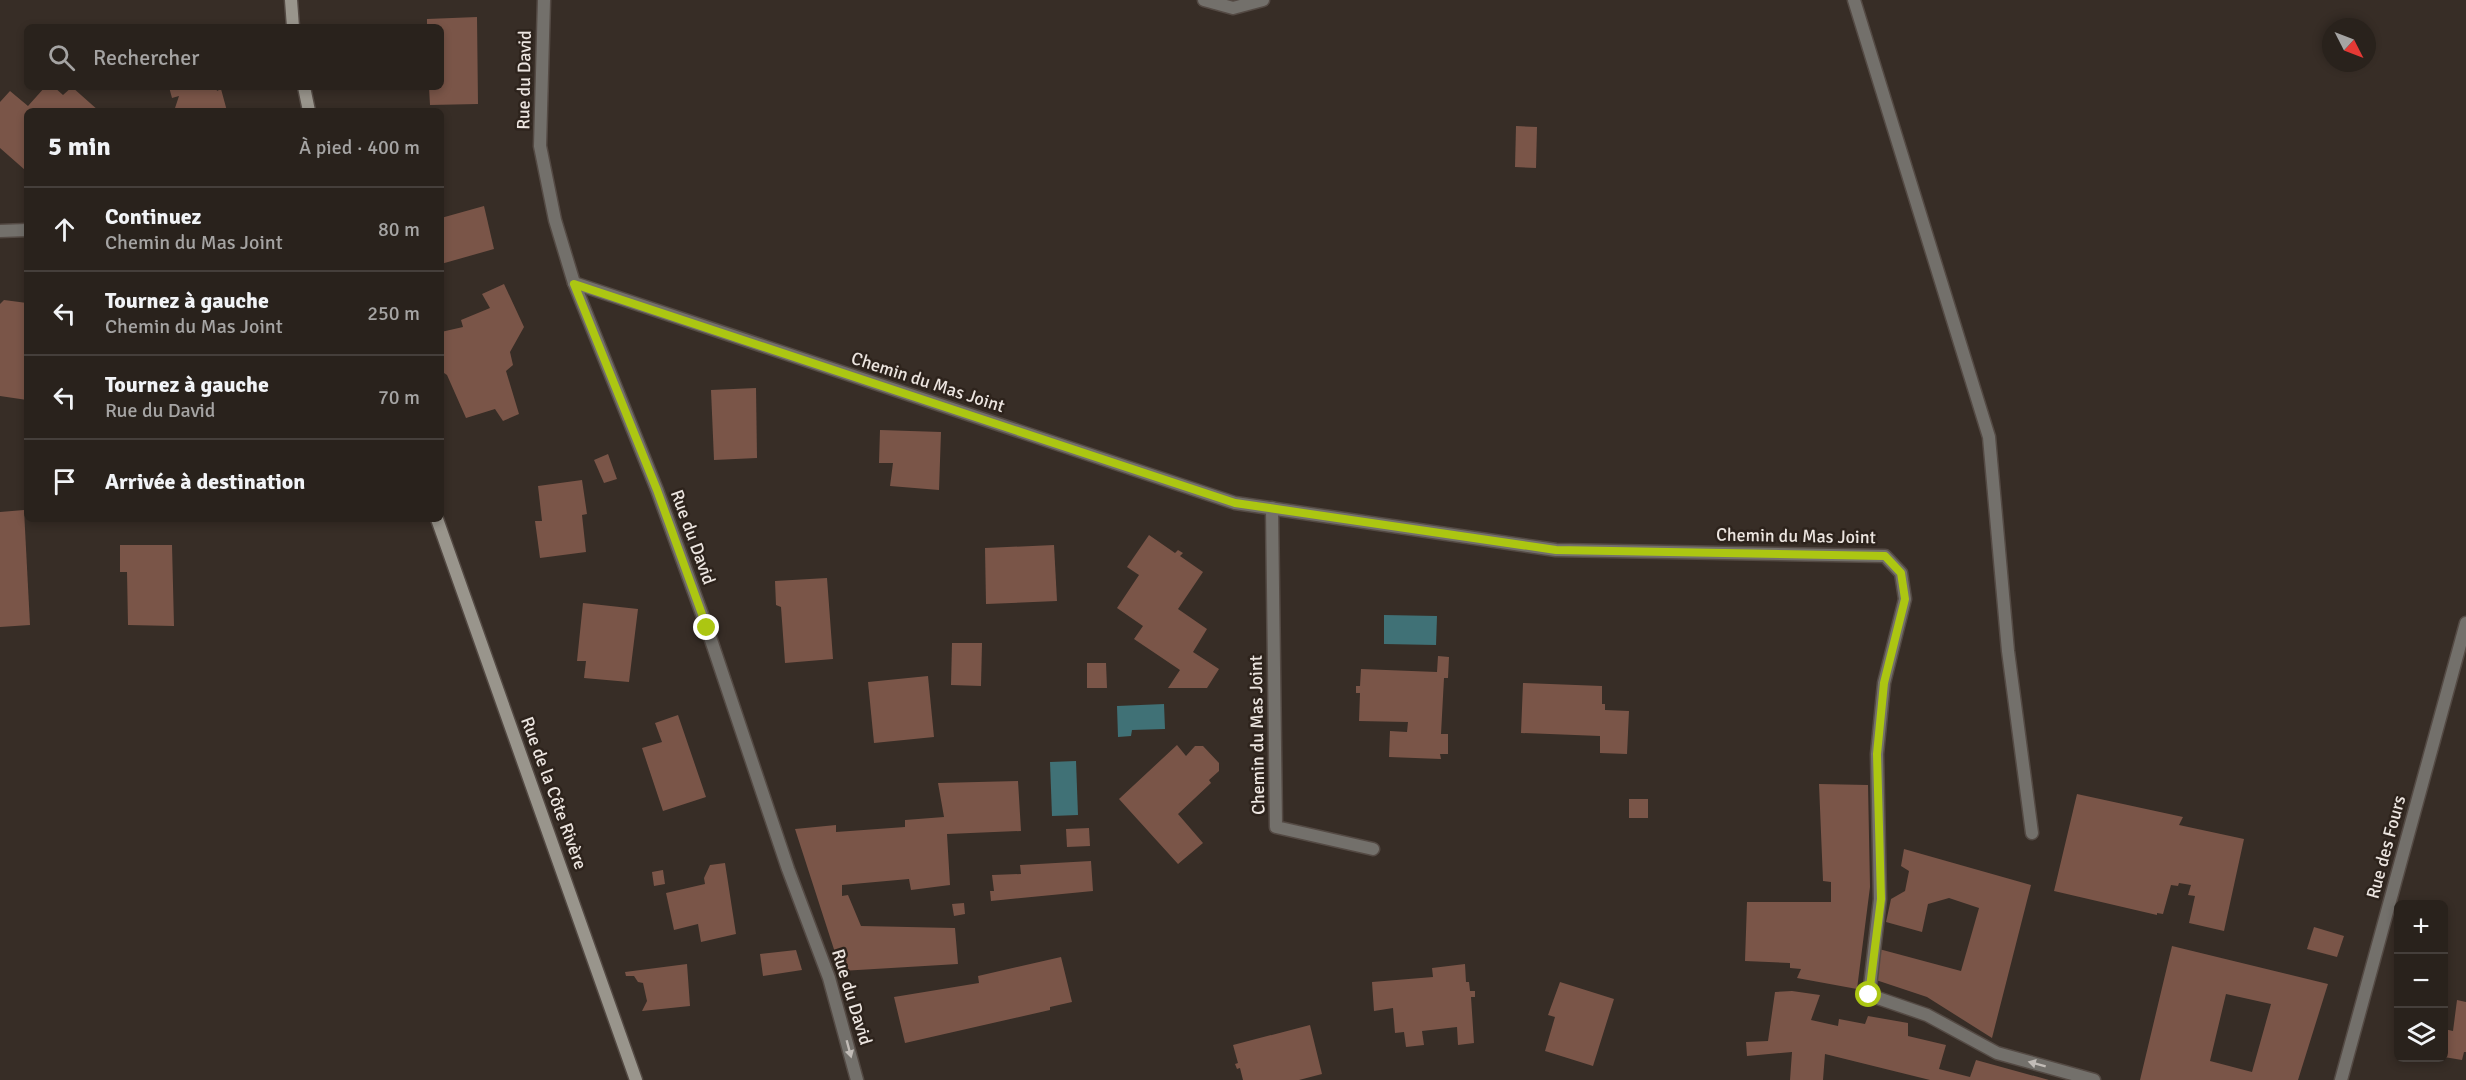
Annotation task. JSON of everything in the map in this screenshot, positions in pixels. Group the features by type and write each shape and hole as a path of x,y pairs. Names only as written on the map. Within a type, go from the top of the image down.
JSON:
{"street":[{"path":"291,0 293,24"},
{"name":"Rue du David","path":"544,0 540,146 555,220 574,284 657,490 707,628 788,869 829,978 857,1080"},
{"path":"1204,0 1233,8 1263,0"},
{"path":"1854,0 1989,437 2008,651 2032,832"},
{"path":"305,90 308,108"},
{"path":"0,231 24,230"},
{"name":"Chemin du Mas Joint","path":"574,284 1235,503 1556,550 1885,556 1901,573 1905,599 1884,683 1877,754 1881,899 1869,995 1927,1015 1997,1053 2094,1080"},
{"name":"Chemin du Mas Joint","path":"1272,508 1276,827 1373,849"},
{"name":"Rue de la Côte Rivère","path":"438,522 636,1080"},
{"name":"Rue des Fours","path":"2341,1080 2466,623"}],"water":[{"path":"1384,615 1437,616 1436,645 1384,644"},
{"path":"1164,704 1165,729 1132,730 1131,736 1118,737 1117,706"},
{"path":"1076,761 1078,815 1052,816 1050,762"}],"building":[{"path":"477,17 478,104 430,105 429,90 444,90 444,24 427,24 427,19"},
{"path":"42,90 57,90 63,95 69,90 75,90 96,108 24,108 24,169 0,148 0,102 10,91 28,106"},
{"path":"170,90 221,90 226,108 175,108 179,96 172,98"},
{"path":"1516,126 1537,127 1536,168 1515,167"},
{"path":"484,206 494,249 444,263 444,217"},
{"path":"504,284 524,327 510,352 513,365 506,371 519,414 503,421 495,409 466,418 447,375 444,373 444,331 463,327 461,320 490,308 482,294"},
{"path":"4,300 24,303 24,400 0,396 0,304"},
{"path":"756,388 757,458 714,460 711,390"},
{"path":"880,430 941,432 939,490 890,486 893,463 879,463"},
{"path":"608,454 617,479 604,483 594,460"},
{"path":"582,480 587,514 582,515 586,552 540,558 535,521 542,521 538,486"},
{"path":"24,510 30,625 0,627 0,512"},
{"path":"1149,535 1175,553 1178,550 1183,553 1180,556 1203,572 1178,609 1207,629 1193,652 1219,669 1207,688 1168,688 1180,670 1134,639 1143,626 1117,608 1139,575 1127,567"},
{"path":"120,545 172,545 174,626 128,625 127,572 120,572"},
{"path":"1054,545 1057,601 986,604 985,548"},
{"path":"827,578 833,659 785,663 781,607 776,605 775,581"},
{"path":"583,603 638,609 629,682 584,678 586,661 577,661"},
{"path":"952,643 982,643 981,686 951,685"},
{"path":"1438,656 1449,657 1448,678 1444,678 1441,734 1448,734 1448,754 1440,754 1441,759 1389,757 1390,731 1407,732 1408,722 1359,721 1360,693 1356,693 1356,686 1360,686 1361,669 1437,672"},
{"path":"1087,663 1106,663 1107,688 1087,688"},
{"path":"928,676 934,737 874,743 868,682"},
{"path":"1523,683 1602,686 1602,704 1605,704 1605,710 1629,711 1627,754 1600,753 1600,736 1521,733"},
{"path":"678,715 706,797 663,811 642,748 662,742 655,723"},
{"path":"1177,745 1186,756 1195,746 1203,746 1219,763 1219,771 1209,780 1211,783 1178,814 1203,843 1178,864 1119,799"},
{"path":"1018,781 1021,831 947,834 950,885 911,890 909,879 842,885 842,896 848,895 861,926 955,928 958,964 841,971 795,829 836,825 836,832 905,827 905,820 944,817 938,783"},
{"path":"1819,784 1868,785 1870,887 1857,989 1797,978 1801,969 1790,968 1790,963 1745,961 1747,902 1831,902 1831,882 1823,881"},
{"path":"2077,794 2183,817 2179,825 2244,839 2224,931 2189,923 2195,896 2188,895 2191,885 2179,883 2178,886 2171,885 2163,914 2157,913 2157,915 2054,891"},
{"path":"1629,799 1648,799 1648,818 1629,818"},
{"path":"1089,828 1090,846 1067,847 1066,829"},
{"path":"1904,849 2031,885 1992,1038 1927,997 1873,979 1879,949 1961,971 1979,908 1949,898 1928,904 1922,932 1886,922 1891,899 1905,891 1909,871 1901,866"},
{"path":"1091,861 1093,891 991,901 990,891 994,891 992,875 1021,874 1020,865"},
{"path":"725,863 736,934 701,942 698,924 674,930 666,893 705,884 704,878 710,865"},
{"path":"663,870 665,884 654,886 652,872"},
{"path":"964,903 965,914 954,916 952,904"},
{"path":"2314,927 2344,936 2337,957 2307,949"},
{"path":"2172,946 2328,984 2298,1080 2140,1080","holes":["2226,994 2271,1004 2252,1072 2210,1061"]},
{"path":"796,950 802,970 763,976 760,954"},
{"path":"1061,957 1072,1002 1050,1007 1050,1010 905,1043 894,997 979,983 978,976"},
{"path":"687,964 690,1006 642,1011 647,1001 643,983 638,982 634,976 626,976 625,972"},
{"path":"1465,964 1466,982 1469,982 1470,991 1475,991 1475,997 1471,997 1474,1043 1458,1045 1457,1027 1422,1031 1424,1045 1406,1047 1404,1032 1395,1033 1393,1008 1374,1011 1372,982 1433,977 1432,968"},
{"path":"1560,982 1614,999 1593,1066 1545,1051 1555,1017 1548,1015"},
{"path":"1792,991 1820,995 1811,1020 1838,1026 1839,1019 1865,1024 1868,1016 1908,1023 1908,1036 1946,1045 1939,1069 1970,1077 1976,1060 2049,1080 1930,1080 1825,1054 1823,1080 1790,1080 1792,1052 1747,1056 1746,1042 1768,1041 1775,992"},
{"path":"2457,1000 2466,1002 2466,1052 2462,1060 2448,1058 2448,1030 2453,1031"},
{"path":"1310,1025 1322,1074 1299,1080 1243,1080 1240,1068 1237,1069 1235,1064 1238,1063 1233,1045"}],"route":[{"path":"707,628 657,490 574,284 1235,503 1556,550 1885,556 1901,573 1905,599 1884,683 1877,754 1881,899 1869,995"}]}
